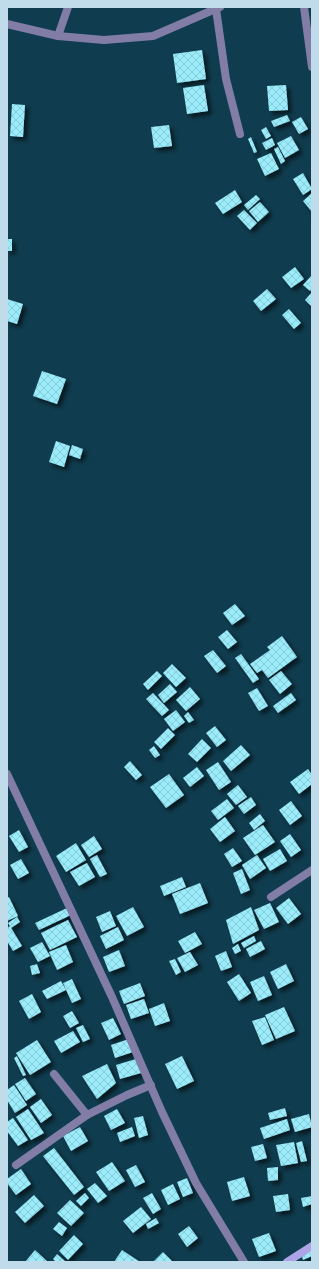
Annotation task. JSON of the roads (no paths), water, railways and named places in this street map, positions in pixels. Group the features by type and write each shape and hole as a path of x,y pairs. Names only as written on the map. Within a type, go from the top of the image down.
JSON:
{"street":[{"path":"58,36 68,7"},
{"path":"304,7 312,67"},
{"path":"7,24 58,36 104,40 153,36 218,8 226,79 240,134"},
{"path":"7,774 196,1183 244,1262"},
{"path":"271,897 312,870"},
{"path":"54,1074 87,1115"},
{"path":"16,1165 87,1115 151,1085"},
{"path":"287,1262 312,1246"}]}
